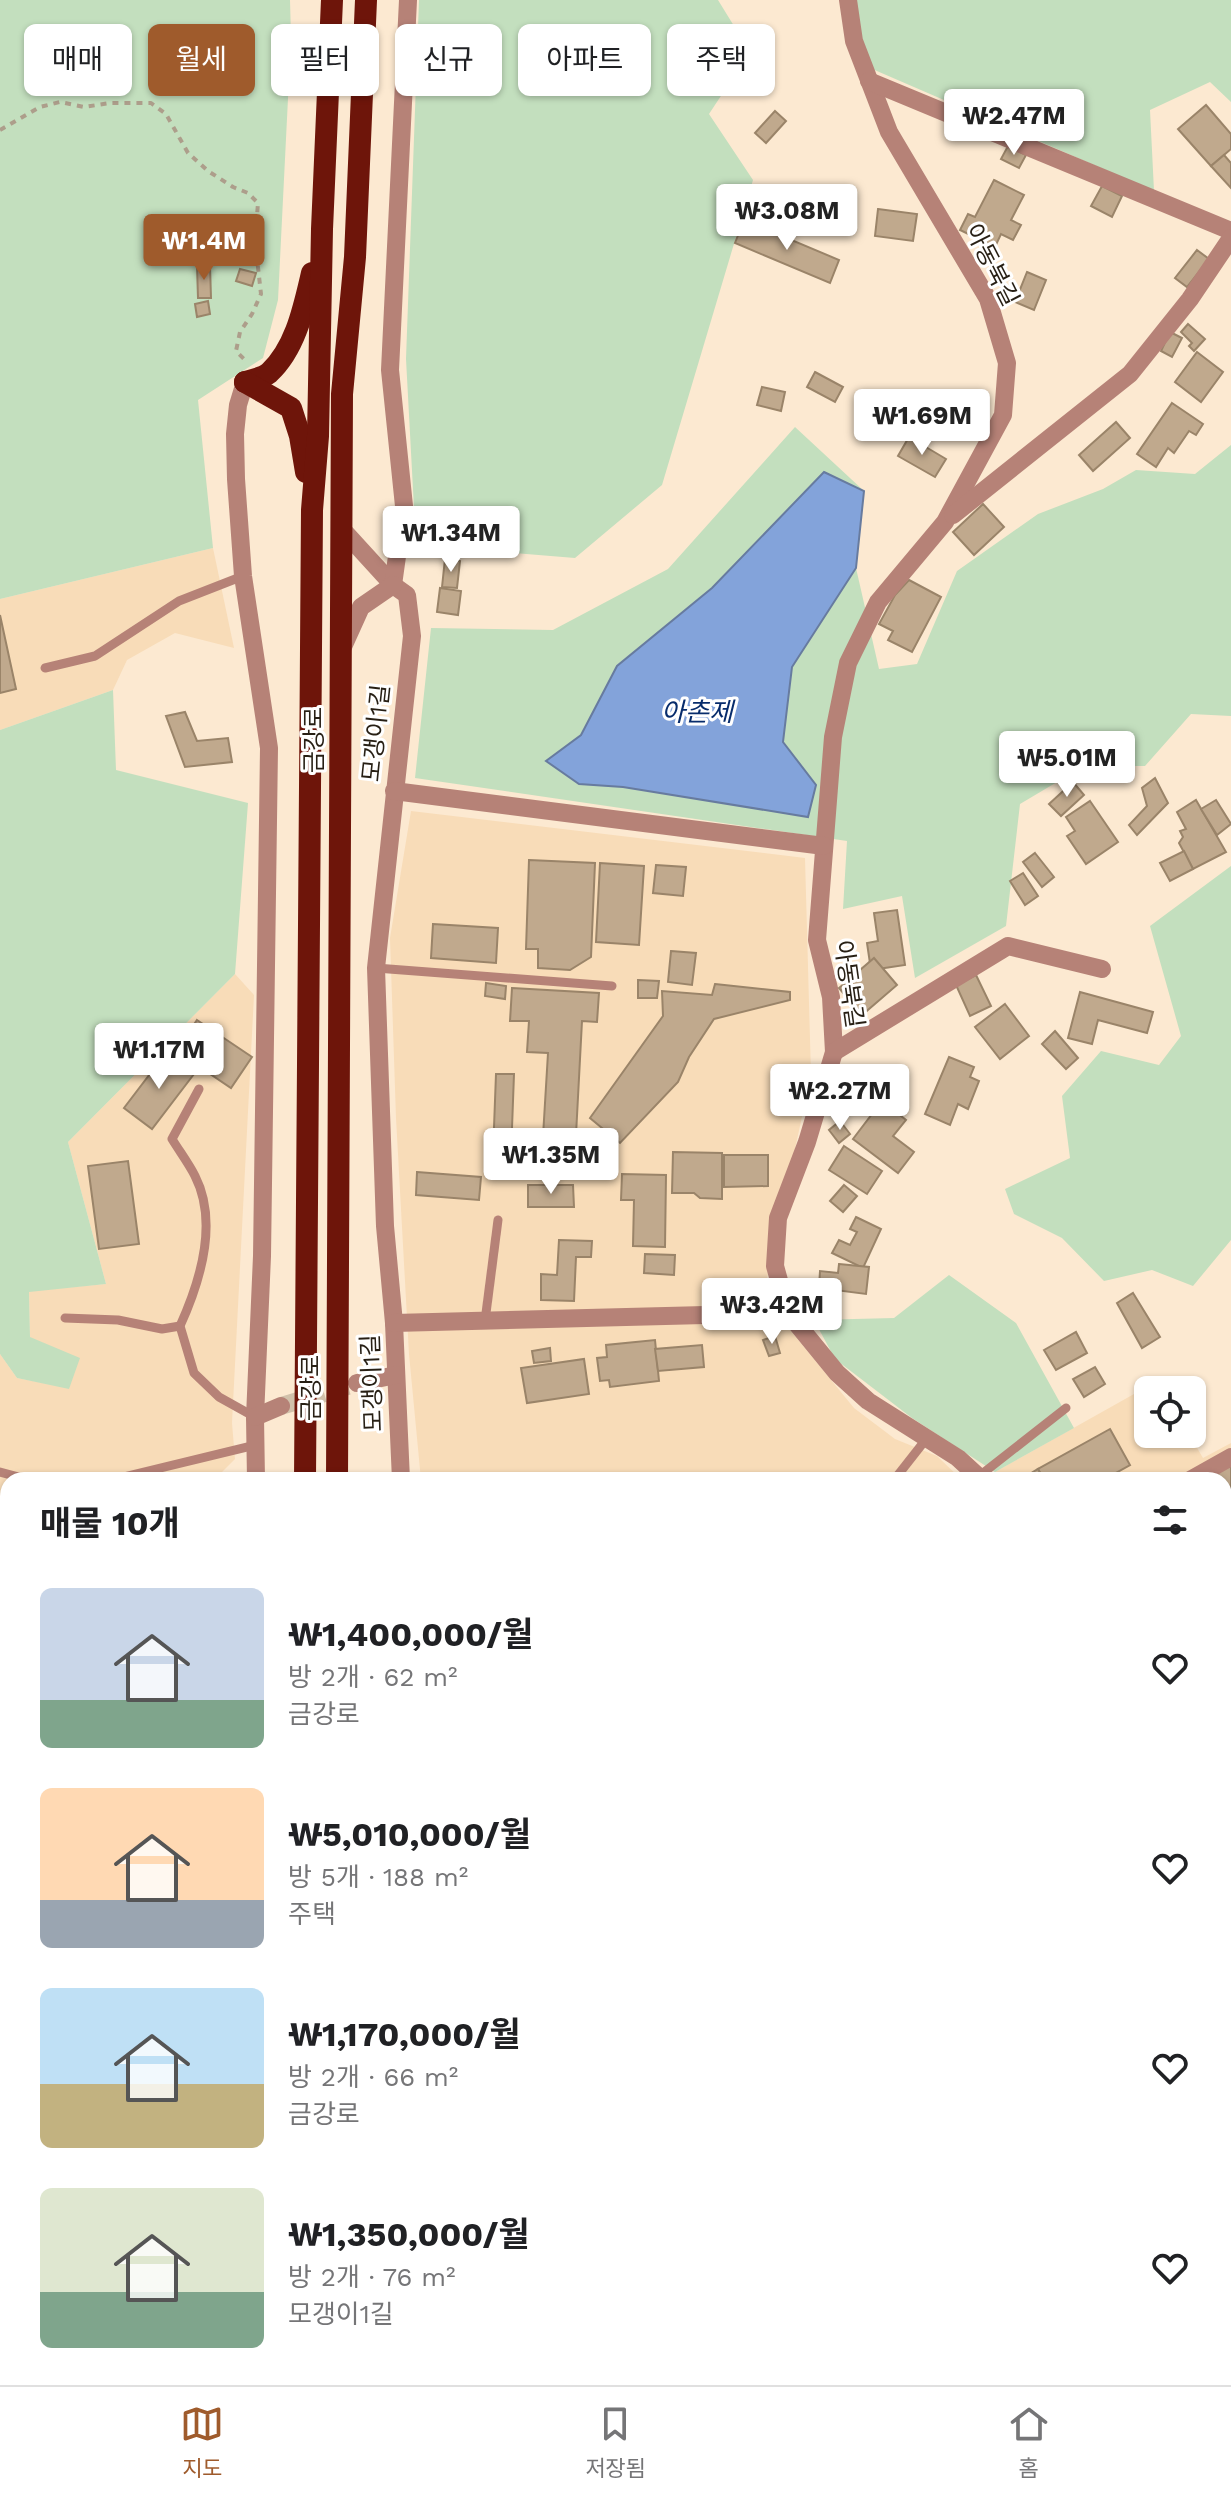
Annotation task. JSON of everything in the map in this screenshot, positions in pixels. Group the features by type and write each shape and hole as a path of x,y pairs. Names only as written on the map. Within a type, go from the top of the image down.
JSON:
{"highway":[{"name":"금강로","path":"305,1472 312,510 318,436 322,229 332,0"},
{"name":"금강로","path":"337,1472 342,394 355,257 366,0"},
{"path":"245,382 267,375 285,351 301,320 322,229"},
{"path":"245,382 291,408 300,436 312,510"}],"street":[{"path":"340,655 361,607 393,585 404,506 390,370 408,0"},
{"name":"아동북길","path":"848,0 854,41 889,132 988,299 1007,363 1003,415 945,522"},
{"path":"869,81 1231,231"},
{"name":"아동북길","path":"973,1472 958,1458 868,1401 837,1373 788,1313 775,1266 778,1218 807,1142 834,1052 831,997 817,940 833,737 848,663 878,602 945,522 1130,374 1190,299 1231,238"},
{"path":"245,382 238,405 235,434 243,576 269,748 256,1472"},
{"name":"모갱이1길","path":"341,528 393,585 407,595 412,636 376,968 385,1226 394,1323 401,1472"},
{"path":"394,791 824,846"},
{"path":"834,1052 1008,946 1102,969"},
{"path":"394,1323 788,1313"},
{"path":"357,1383 396,1375"},
{"path":"255,1417 281,1406"},
{"path":"1204,1472 1231,1457"}],"lane":[{"path":"45,668 95,656 179,601 243,576"},
{"path":"376,968 612,986"},
{"path":"199,1089 172,1139 196,1178 205,1211 203,1257 196,1290 180,1326 194,1373 219,1397 255,1417"},
{"path":"485,1321 498,1220"},
{"path":"65,1318 118,1320 162,1329 180,1326"},
{"path":"987,1472 1066,1408"},
{"path":"900,1472 927,1438"},
{"path":"144,1472 255,1445"}],"path":[{"path":"0,130 40,107 60,102 84,107 110,103 151,103 166,114 188,153 208,171 248,193 258,203 255,241 261,294 240,332 236,351 267,375"}],"shaded area":[{"path":"213,548 234,648 175,633 127,660 113,690 0,730 0,599"},
{"path":"411,811 805,858 811,1075 763,1297 854,1408 895,1439 937,1456 954,1472 420,1472 409,1354 390,938"},
{"path":"235,974 254,995 232,1423 235,1459 222,1472 0,1472 0,1354 17,1378 69,1388 30,1337 29,1291 106,1284 68,1142"},
{"path":"1134,1394 1134,1448 1197,1448 1203,1458 1231,1443 1231,1472 995,1472"}],"green space":[{"path":"0,0 290,0 291,24 271,24 271,96 288,96 278,300 263,358 198,400 213,548 0,599"},
{"path":"419,0 718,0 733,24 667,24 667,96 721,96 709,114 753,180 662,485 575,558 416,545 406,359 416,96 502,96 502,24 418,24"},
{"path":"856,0 1231,0 1231,102 1210,82 1150,110 1154,191 863,65"},
{"path":"795,427 864,491 856,568 879,669 917,664 957,571 1038,514 1103,489 1136,470 1195,474 1231,445 1231,716 1191,714 1145,766 1084,766 1020,804 1006,926 915,978 902,896 843,909 847,841 415,778 431,628 553,630 668,569"},
{"path":"113,690 116,770 248,803 235,974 68,1142 106,1284 29,1292 30,1337 80,1358 69,1389 17,1378 0,1354 0,730"},
{"path":"1231,866 1231,1240 1193,1286 1152,1270 1104,1281 1062,1238 1014,1214 1005,1189 1070,1158 1062,1096 1101,1051 1159,1065 1181,1036 1150,926"},
{"path":"949,1275 1016,1323 1074,1428 995,1472 912,1418 835,1359 814,1320 894,1318"}],"water":[{"name":"아촌제","path":"824,472 864,491 856,568 792,667 783,742 816,785 808,817 623,787 579,784 546,761 581,735 617,666 712,588"}],"building":[{"path":"1206,105 1231,134 1231,149 1211,166 1178,129"},
{"path":"775,111 786,121 766,143 755,133"},
{"path":"1008,146 1026,155 1019,168 1001,159"},
{"path":"1224,155 1231,163 1231,188 1211,166"},
{"path":"994,180 1024,195 1011,220 1021,225 1013,240 1001,234 995,247 960,230 968,214 975,217"},
{"path":"1102,186 1122,196 1112,217 1091,206"},
{"path":"878,209 917,214 913,241 875,236"},
{"path":"744,220 839,260 830,283 735,243"},
{"path":"1197,250 1209,259 1187,287 1175,278"},
{"path":"197,266 210,266 211,298 198,298"},
{"path":"240,269 256,273 252,286 236,281"},
{"path":"1027,272 1046,280 1034,310 1015,302"},
{"path":"208,301 210,314 197,317 195,304"},
{"path":"1188,324 1205,339 1194,351 1189,346 1192,343 1181,332"},
{"path":"1170,332 1182,338 1172,357 1161,351"},
{"path":"1197,352 1223,372 1201,402 1175,382"},
{"path":"815,372 843,387 835,402 807,387"},
{"path":"762,387 785,392 781,411 757,405"},
{"path":"1172,403 1203,424 1196,435 1189,431 1174,453 1168,448 1156,467 1137,454"},
{"path":"1116,422 1130,438 1093,471 1079,455"},
{"path":"909,437 946,459 935,477 898,456"},
{"path":"983,504 1004,527 974,555 953,532"},
{"path":"445,559 460,561 457,588 442,587"},
{"path":"909,580 941,597 912,652 888,640 893,631 879,624 895,595"},
{"path":"440,588 461,591 458,615 437,612"},
{"path":"0,615 16,689 0,693"},
{"path":"185,712 197,741 228,738 232,762 185,767 166,716"},
{"path":"1155,778 1168,803 1137,835 1129,825 1147,806 1142,788"},
{"path":"1073,782 1084,795 1061,816 1049,804"},
{"path":"1196,800 1226,852 1193,869 1179,843 1183,837 1180,831 1186,829 1177,812"},
{"path":"1216,800 1231,824 1217,835 1201,809"},
{"path":"1090,801 1118,842 1086,864 1067,836 1075,831 1066,817"},
{"path":"1184,851 1193,869 1170,881 1160,863"},
{"path":"1035,853 1054,877 1042,887 1023,862"},
{"path":"529,860 595,863 591,957 570,970 538,968 538,949 526,949"},
{"path":"600,863 644,866 639,945 596,942"},
{"path":"656,865 686,867 683,896 653,893"},
{"path":"1023,873 1038,896 1025,905 1010,881"},
{"path":"897,910 905,965 871,970 867,943 878,941 874,913"},
{"path":"433,924 498,928 496,963 431,958"},
{"path":"671,951 696,953 692,985 668,982"},
{"path":"874,958 897,985 862,1015 839,988"},
{"path":"976,975 991,1006 970,1016 956,985"},
{"path":"638,980 659,981 657,998 638,998"},
{"path":"486,983 506,986 505,999 485,996"},
{"path":"715,984 790,992 790,1000 714,1019 689,1057 678,1082 620,1143 590,1118 663,1016 662,991 712,995"},
{"path":"512,988 599,993 597,1022 582,1021 575,1154 542,1153 548,1053 527,1052 529,1021 510,1021"},
{"path":"1080,992 1153,1012 1147,1033 1098,1020 1092,1044 1068,1038"},
{"path":"1005,1004 1029,1036 1000,1059 975,1027"},
{"path":"197,1020 252,1057 231,1088 194,1063 199,1056 181,1044"},
{"path":"1055,1031 1078,1058 1066,1069 1042,1044"},
{"path":"176,1040 199,1056 189,1069 166,1053"},
{"path":"166,1053 194,1074 152,1129 124,1108"},
{"path":"949,1057 974,1067 970,1077 979,1081 968,1109 958,1104 950,1125 925,1114"},
{"path":"496,1074 514,1074 511,1155 493,1154"},
{"path":"882,1101 906,1120 893,1136 914,1152 898,1173 853,1139"},
{"path":"840,1121 850,1134 839,1143 829,1130"},
{"path":"844,1146 882,1171 867,1194 829,1170"},
{"path":"673,1152 722,1153 722,1199 700,1198 694,1193 672,1193"},
{"path":"724,1155 768,1155 768,1186 724,1187"},
{"path":"128,1161 139,1244 99,1249 88,1166"},
{"path":"417,1172 481,1177 479,1200 416,1195"},
{"path":"622,1174 666,1175 665,1247 633,1246 634,1200 621,1200"},
{"path":"528,1185 573,1185 574,1207 528,1207"},
{"path":"844,1185 857,1196 843,1212 830,1201"},
{"path":"856,1217 881,1229 863,1268 832,1253 839,1240 850,1245 857,1232 850,1229"},
{"path":"559,1240 592,1241 591,1257 576,1257 574,1301 541,1300 541,1274 557,1275"},
{"path":"645,1254 675,1255 674,1275 644,1273"},
{"path":"839,1264 869,1267 866,1294 819,1288 820,1271 838,1273"},
{"path":"1133,1293 1160,1337 1142,1348 1117,1303"},
{"path":"1076,1332 1087,1353 1056,1370 1044,1350"},
{"path":"775,1336 780,1353 769,1356 763,1340"},
{"path":"655,1340 659,1381 610,1387 609,1380 600,1381 597,1358 607,1357 606,1345"},
{"path":"702,1345 704,1367 658,1371 655,1349"},
{"path":"550,1348 551,1361 534,1363 532,1351"},
{"path":"584,1359 589,1394 527,1403 521,1368"},
{"path":"1095,1367 1105,1384 1084,1397 1073,1379"},
{"path":"1110,1429 1130,1465 1117,1472 1040,1472 1038,1469"},
{"path":"1231,1462 1231,1472 1211,1472"}],"tunnel":[{"path":"281,1406 348,1386"}]}
